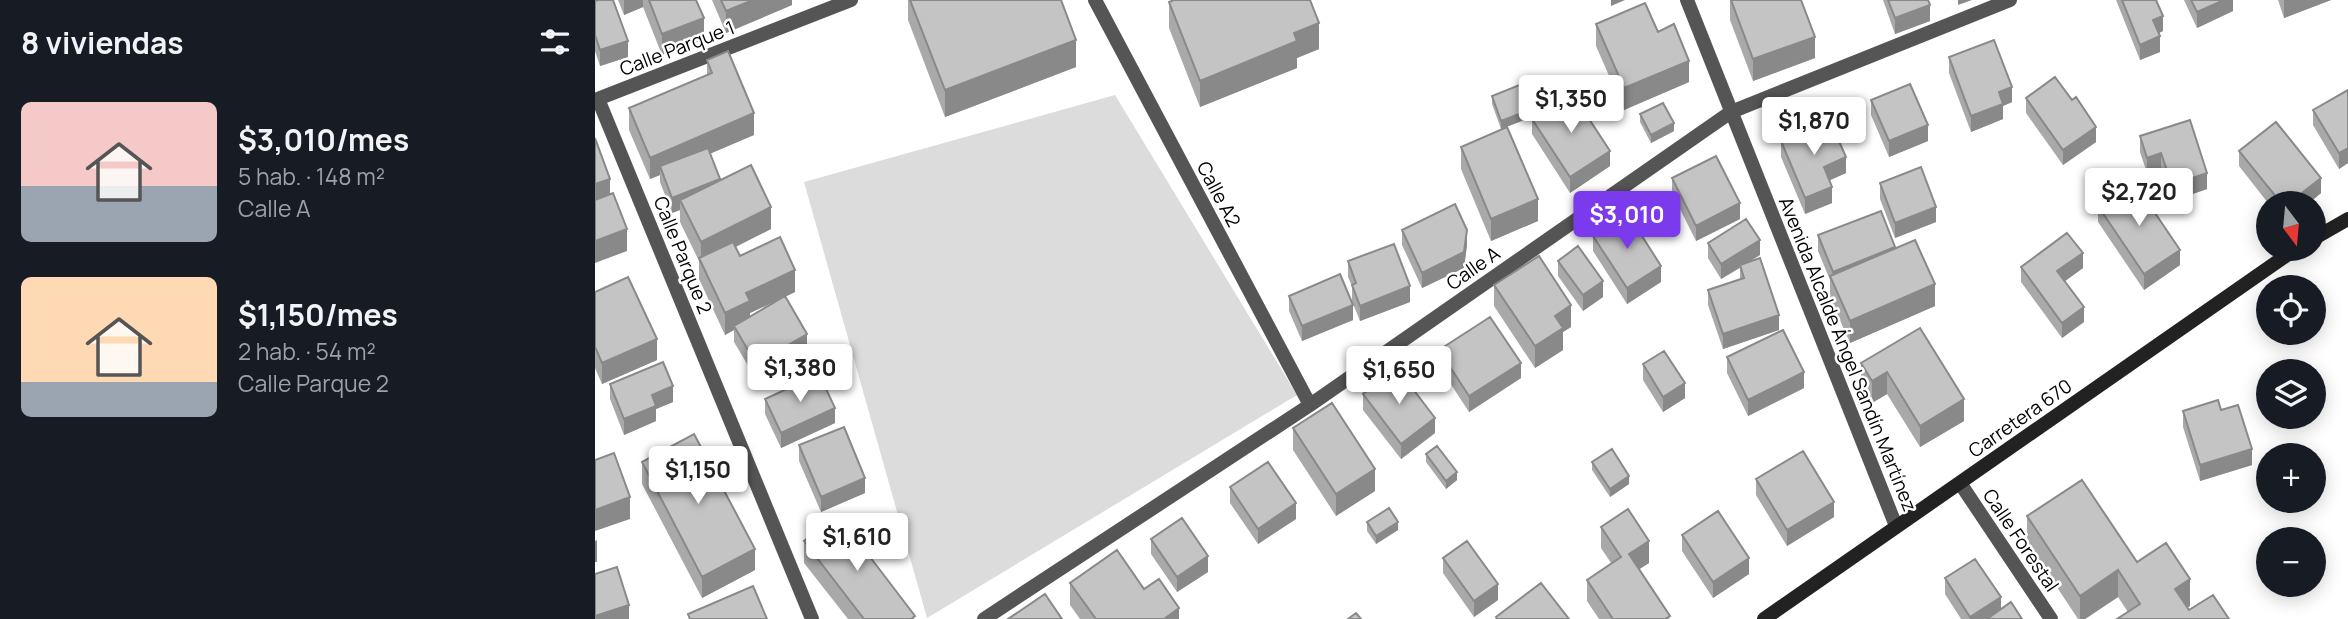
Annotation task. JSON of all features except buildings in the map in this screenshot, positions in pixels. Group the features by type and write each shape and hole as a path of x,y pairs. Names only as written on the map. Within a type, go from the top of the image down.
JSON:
{"street":[{"name":"Calle Parque 1","path":"596,100 851,0"},
{"name":"Calle A2","path":"1095,0 1310,405"},
{"name":"Avenida Alcalde Ángel Sandín Martínez","path":"1687,0 1896,526"},
{"name":"Calle A","path":"984,619 1310,405 1731,113 2010,0"},
{"name":"Calle Parque 2","path":"596,100 812,619"},
{"path":"2326,232 2348,219"},
{"name":"Carretera 670","path":"1764,619 2278,261"},
{"name":"Calle Forestal","path":"1960,483 2051,619"}],"shaded area":[{"path":"1115,95 1297,395 927,618 804,182"}]}
